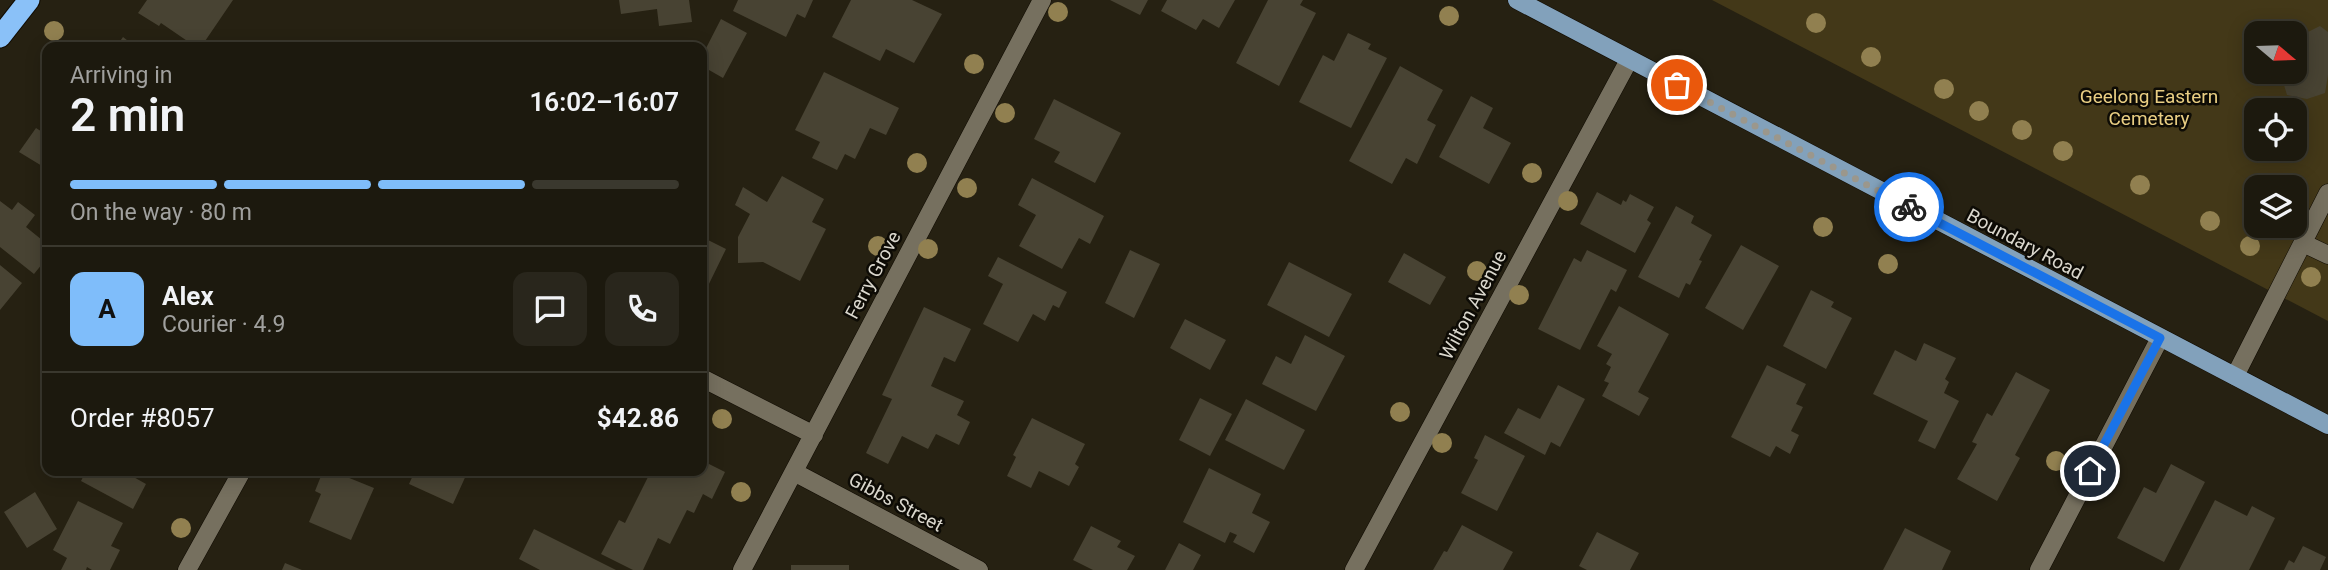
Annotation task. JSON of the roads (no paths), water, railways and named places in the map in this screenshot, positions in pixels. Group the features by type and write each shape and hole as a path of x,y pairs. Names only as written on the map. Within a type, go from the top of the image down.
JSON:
{"highway":[{"path":"0,37 29,0"}],"main road":[{"name":"Boundary Road","path":"1517,0 2328,425"}],"street":[{"name":"Ferry Grove","path":"742,570 1042,0"},
{"name":"Wilton Avenue","path":"1354,570 1629,60"},
{"path":"2235,376 2328,193"},
{"path":"2302,243 2328,255"},
{"path":"2039,570 2160,338"},
{"path":"707,380 814,435"},
{"name":"Gibbs Street","path":"794,472 979,570"},
{"path":"187,570 239,476"}],"park label":[{"name":"Geelong Eastern Cemetery","path":"2149,107"}]}
